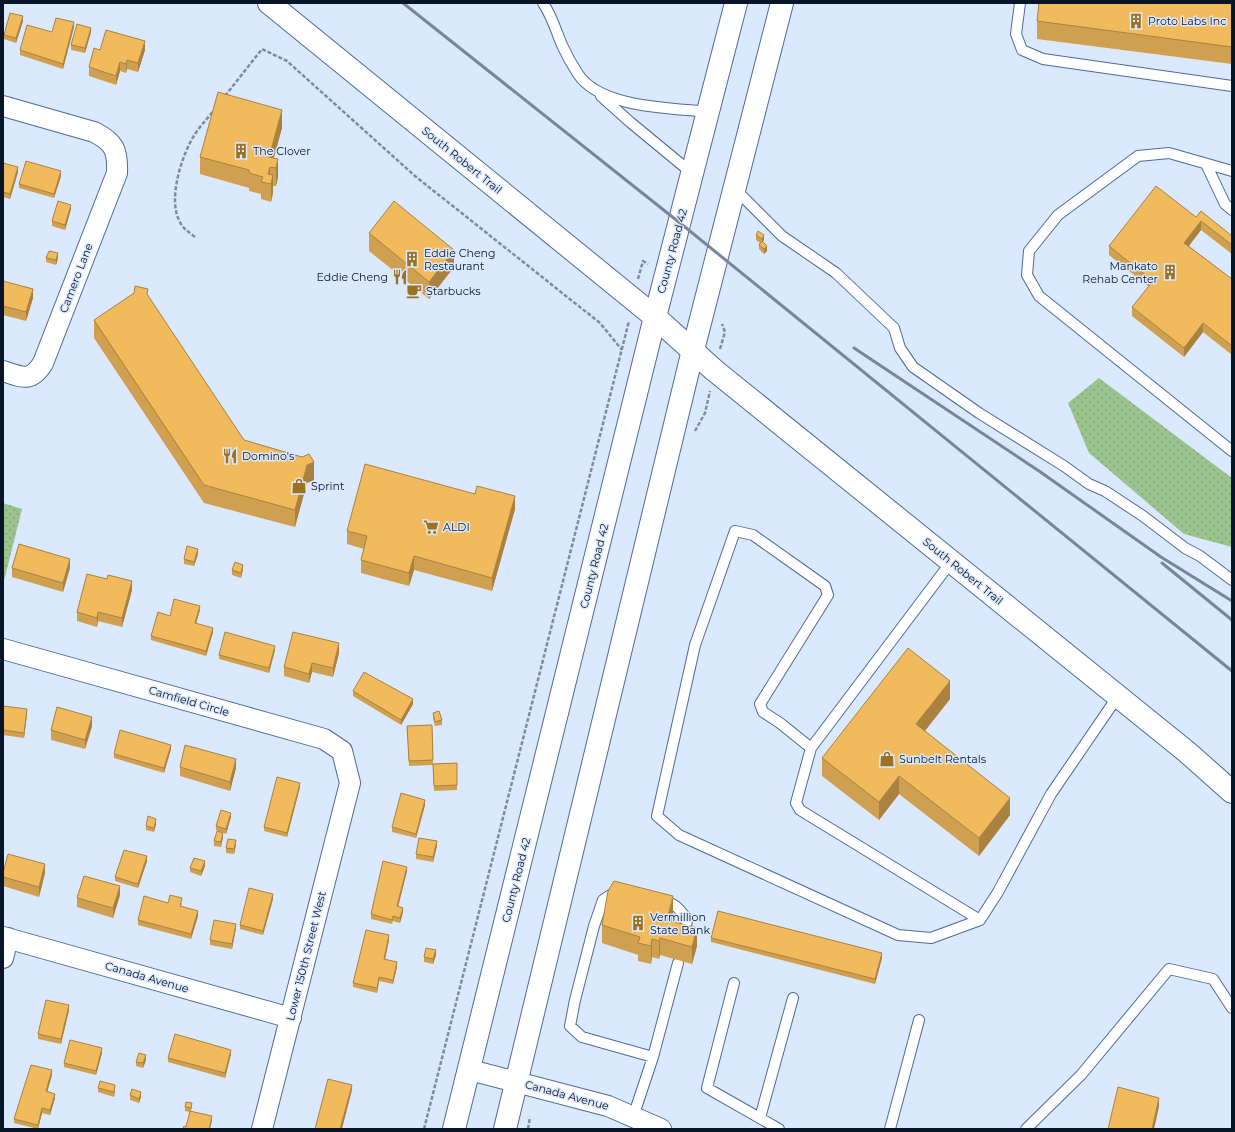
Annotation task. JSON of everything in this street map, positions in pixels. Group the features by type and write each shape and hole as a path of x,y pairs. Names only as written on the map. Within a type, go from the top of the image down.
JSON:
{"main road":[{"name":"South Robert Trail","path":"269,3 655,317 714,370 1118,696 1208,770 1232,792"},
{"name":"County Road 42","path":"454,1129 470,1070 655,317 736,3"},
{"path":"505,1129 693,350 782,3"}],"street":[{"name":"Camero Lane","path":"3,106 94,132 106,138 114,148 117,160 117,173 42,363 34,374 26,377 3,371"},
{"name":"Camfield Circle","path":"3,649 324,739 342,751 350,783"},
{"name":"Lower 150th Street West","path":"262,1129 350,783"},
{"name":"Canada Avenue","path":"6,938 291,1018"},
{"path":"3,958 6,938"},
{"name":"Canada Avenue","path":"470,1070 608,1106 661,1129"}],"lane":[{"path":"543,3 548,10 563,46 583,81 693,174"},
{"path":"1020,3 1016,34 1022,50 1043,59 1232,86"},
{"path":"597,92 637,104 709,112"},
{"path":"1232,171 1169,153 1138,156 1058,215 1029,251 1027,275 1039,296 1232,451"},
{"path":"1206,164 1225,204 1232,210"},
{"path":"735,189 782,236 836,274 894,328 900,348 913,367 979,413 1064,466 1089,484 1105,491 1143,516 1232,580"},
{"path":"811,748 780,723 763,712 760,704 828,595 825,586 752,535 735,531 695,645 657,816 679,835 898,935 931,938 980,920 998,892 1051,794 1118,696"},
{"path":"951,562 811,748 796,803 800,810 980,920"},
{"path":"630,894 615,892 603,900 594,926 575,1000 570,1026 582,1037 653,1057"},
{"path":"652,899 668,902 680,908 687,920 684,940"},
{"path":"633,1117 653,1057 678,963"},
{"path":"1026,1129 1081,1075 1169,968 1212,979 1232,1008"},
{"path":"734,984 707,1088 779,1129"},
{"path":"760,1118 793,998"},
{"path":"890,1129 919,1020"}],"path":[{"path":"224,98 262,49 287,61 414,176 600,323 622,350"},
{"path":"195,237 184,229 179,221 176,213 175,194 184,156 195,134 214,110"},
{"path":"424,1129 622,350 642,261"}],"green space":[{"path":"1099,378 1232,478 1232,547 1184,534 1089,453 1068,403"},
{"path":"3,503 22,509 3,585"}],"building":[{"name":"Proto Labs Inc","path":"1039,3 1232,3 1232,47 1037,21"},
{"path":"10,13 23,16 16,38 4,35"},
{"path":"56,18 74,22 63,64 20,50 27,25 52,32"},
{"path":"77,24 91,28 85,48 71,45"},
{"path":"106,30 145,41 138,63 127,60 126,64 120,62 116,76 89,67 94,48 100,50"},
{"name":"The Clover","path":"218,92 282,110 269,157 278,159 276,168 270,167 268,174 273,175 271,184 261,182 263,177 249,173 249,170 200,157"},
{"path":"26,161 61,171 54,194 19,184"},
{"path":"3,163 18,167 10,194 3,192"},
{"name":"Mankato Rehab Center","path":"1156,186 1196,217 1201,211 1232,236 1232,245 1201,221 1184,243 1232,279 1232,346 1203,323 1184,348 1132,307 1153,281 1109,246"},
{"path":"58,201 71,205 65,225 52,221"},
{"path":"394,201 454,250 429,282 369,233"},
{"path":"758,231 764,235 762,239 756,235"},
{"path":"762,241 767,246 764,249 759,245"},
{"path":"49,251 58,253 56,260 46,258"},
{"path":"3,281 33,289 26,312 3,306"},
{"path":"135,286 148,289 147,294 244,440 302,457 309,454 314,462 307,465 295,510 204,485 94,320 134,293"},
{"name":"ALDI","path":"365,464 475,494 477,486 515,496 492,578 414,556 409,573 361,560 367,536 347,531"},
{"path":"19,544 70,559 63,583 12,568"},
{"path":"187,546 198,549 194,562 184,559"},
{"path":"235,562 243,565 241,573 232,570"},
{"path":"87,574 107,579 108,575 132,581 122,618 98,612 97,618 77,612"},
{"path":"174,599 200,606 195,623 213,628 206,651 151,636 158,612 170,616"},
{"path":"225,632 275,646 269,668 219,655"},
{"path":"293,632 339,643 333,668 312,663 309,674 284,667"},
{"name":"Sunbelt Rentals","path":"908,648 950,681 916,724 1010,798 979,838 899,776 879,802 822,758"},
{"path":"364,672 413,699 401,720 353,691"},
{"path":"3,706 27,709 24,733 3,730"},
{"path":"57,707 92,717 85,740 51,730"},
{"path":"439,711 442,720 435,722 433,713"},
{"path":"432,725 433,760 409,761 407,726"},
{"path":"120,730 171,745 164,768 114,754"},
{"path":"185,745 236,759 230,782 180,767"},
{"path":"457,763 457,785 434,786 433,764"},
{"path":"277,777 300,783 287,833 264,827"},
{"path":"401,793 425,800 416,834 392,827"},
{"path":"221,810 231,813 226,829 216,826"},
{"path":"148,816 156,819 154,828 146,826"},
{"path":"217,831 223,833 221,842 214,841"},
{"path":"419,838 437,841 433,857 416,854"},
{"path":"228,839 236,840 234,849 226,848"},
{"path":"124,850 147,856 138,884 115,877"},
{"path":"8,854 45,864 39,887 3,877"},
{"path":"194,858 205,861 201,871 190,868"},
{"path":"383,861 407,867 397,906 403,908 400,918 393,916 392,920 371,914"},
{"path":"84,876 120,886 113,908 77,898"},
{"path":"614,881 673,896 667,920 697,928 692,947 660,938 659,941 652,939 651,946 638,943 640,937 602,925 608,891"},
{"path":"249,888 273,894 263,931 240,925"},
{"path":"170,895 182,898 180,906 198,911 191,934 138,920 144,896 168,903"},
{"path":"718,911 882,953 875,979 711,938"},
{"path":"214,920 236,924 232,944 210,940"},
{"path":"366,930 389,935 384,959 397,962 393,980 379,977 377,988 353,983"},
{"path":"426,948 436,950 433,959 424,957"},
{"path":"46,1000 69,1005 61,1039 38,1034"},
{"path":"175,1034 231,1050 225,1073 168,1058"},
{"path":"70,1040 102,1048 96,1071 64,1063"},
{"path":"139,1053 146,1055 143,1063 136,1062"},
{"path":"31,1065 52,1070 46,1091 55,1094 50,1110 42,1108 38,1125 14,1119"},
{"path":"328,1079 352,1085 340,1129 315,1129"},
{"path":"100,1081 115,1085 114,1092 98,1088"},
{"path":"1118,1087 1159,1098 1152,1129 1108,1129"},
{"path":"132,1089 141,1092 139,1099 130,1095"},
{"path":"186,1102 192,1103 191,1108 185,1107"},
{"path":"190,1111 212,1116 209,1129 183,1129 184,1126 186,1127"}],"railway":[{"path":"403,3 680,223 1232,671"},
{"path":"854,348 1039,471 1161,557 1232,601"},
{"path":"1162,563 1232,620"}],"place":[{"name":"Proto Labs Inc","path":"1136,21"},
{"name":"The Clover","path":"241,151"},
{"name":"Eddie Cheng Restaurant","path":"412,259"},
{"name":"Mankato Rehab Center","path":"1170,272"},
{"name":"Eddie Cheng","path":"400,277"},
{"name":"Starbucks","path":"414,291"},
{"name":"Domino's","path":"230,456"},
{"name":"Sprint","path":"299,486"},
{"name":"ALDI","path":"431,527"},
{"name":"Sunbelt Rentals","path":"887,759"},
{"name":"Vermillion State Bank","path":"638,923"}]}
